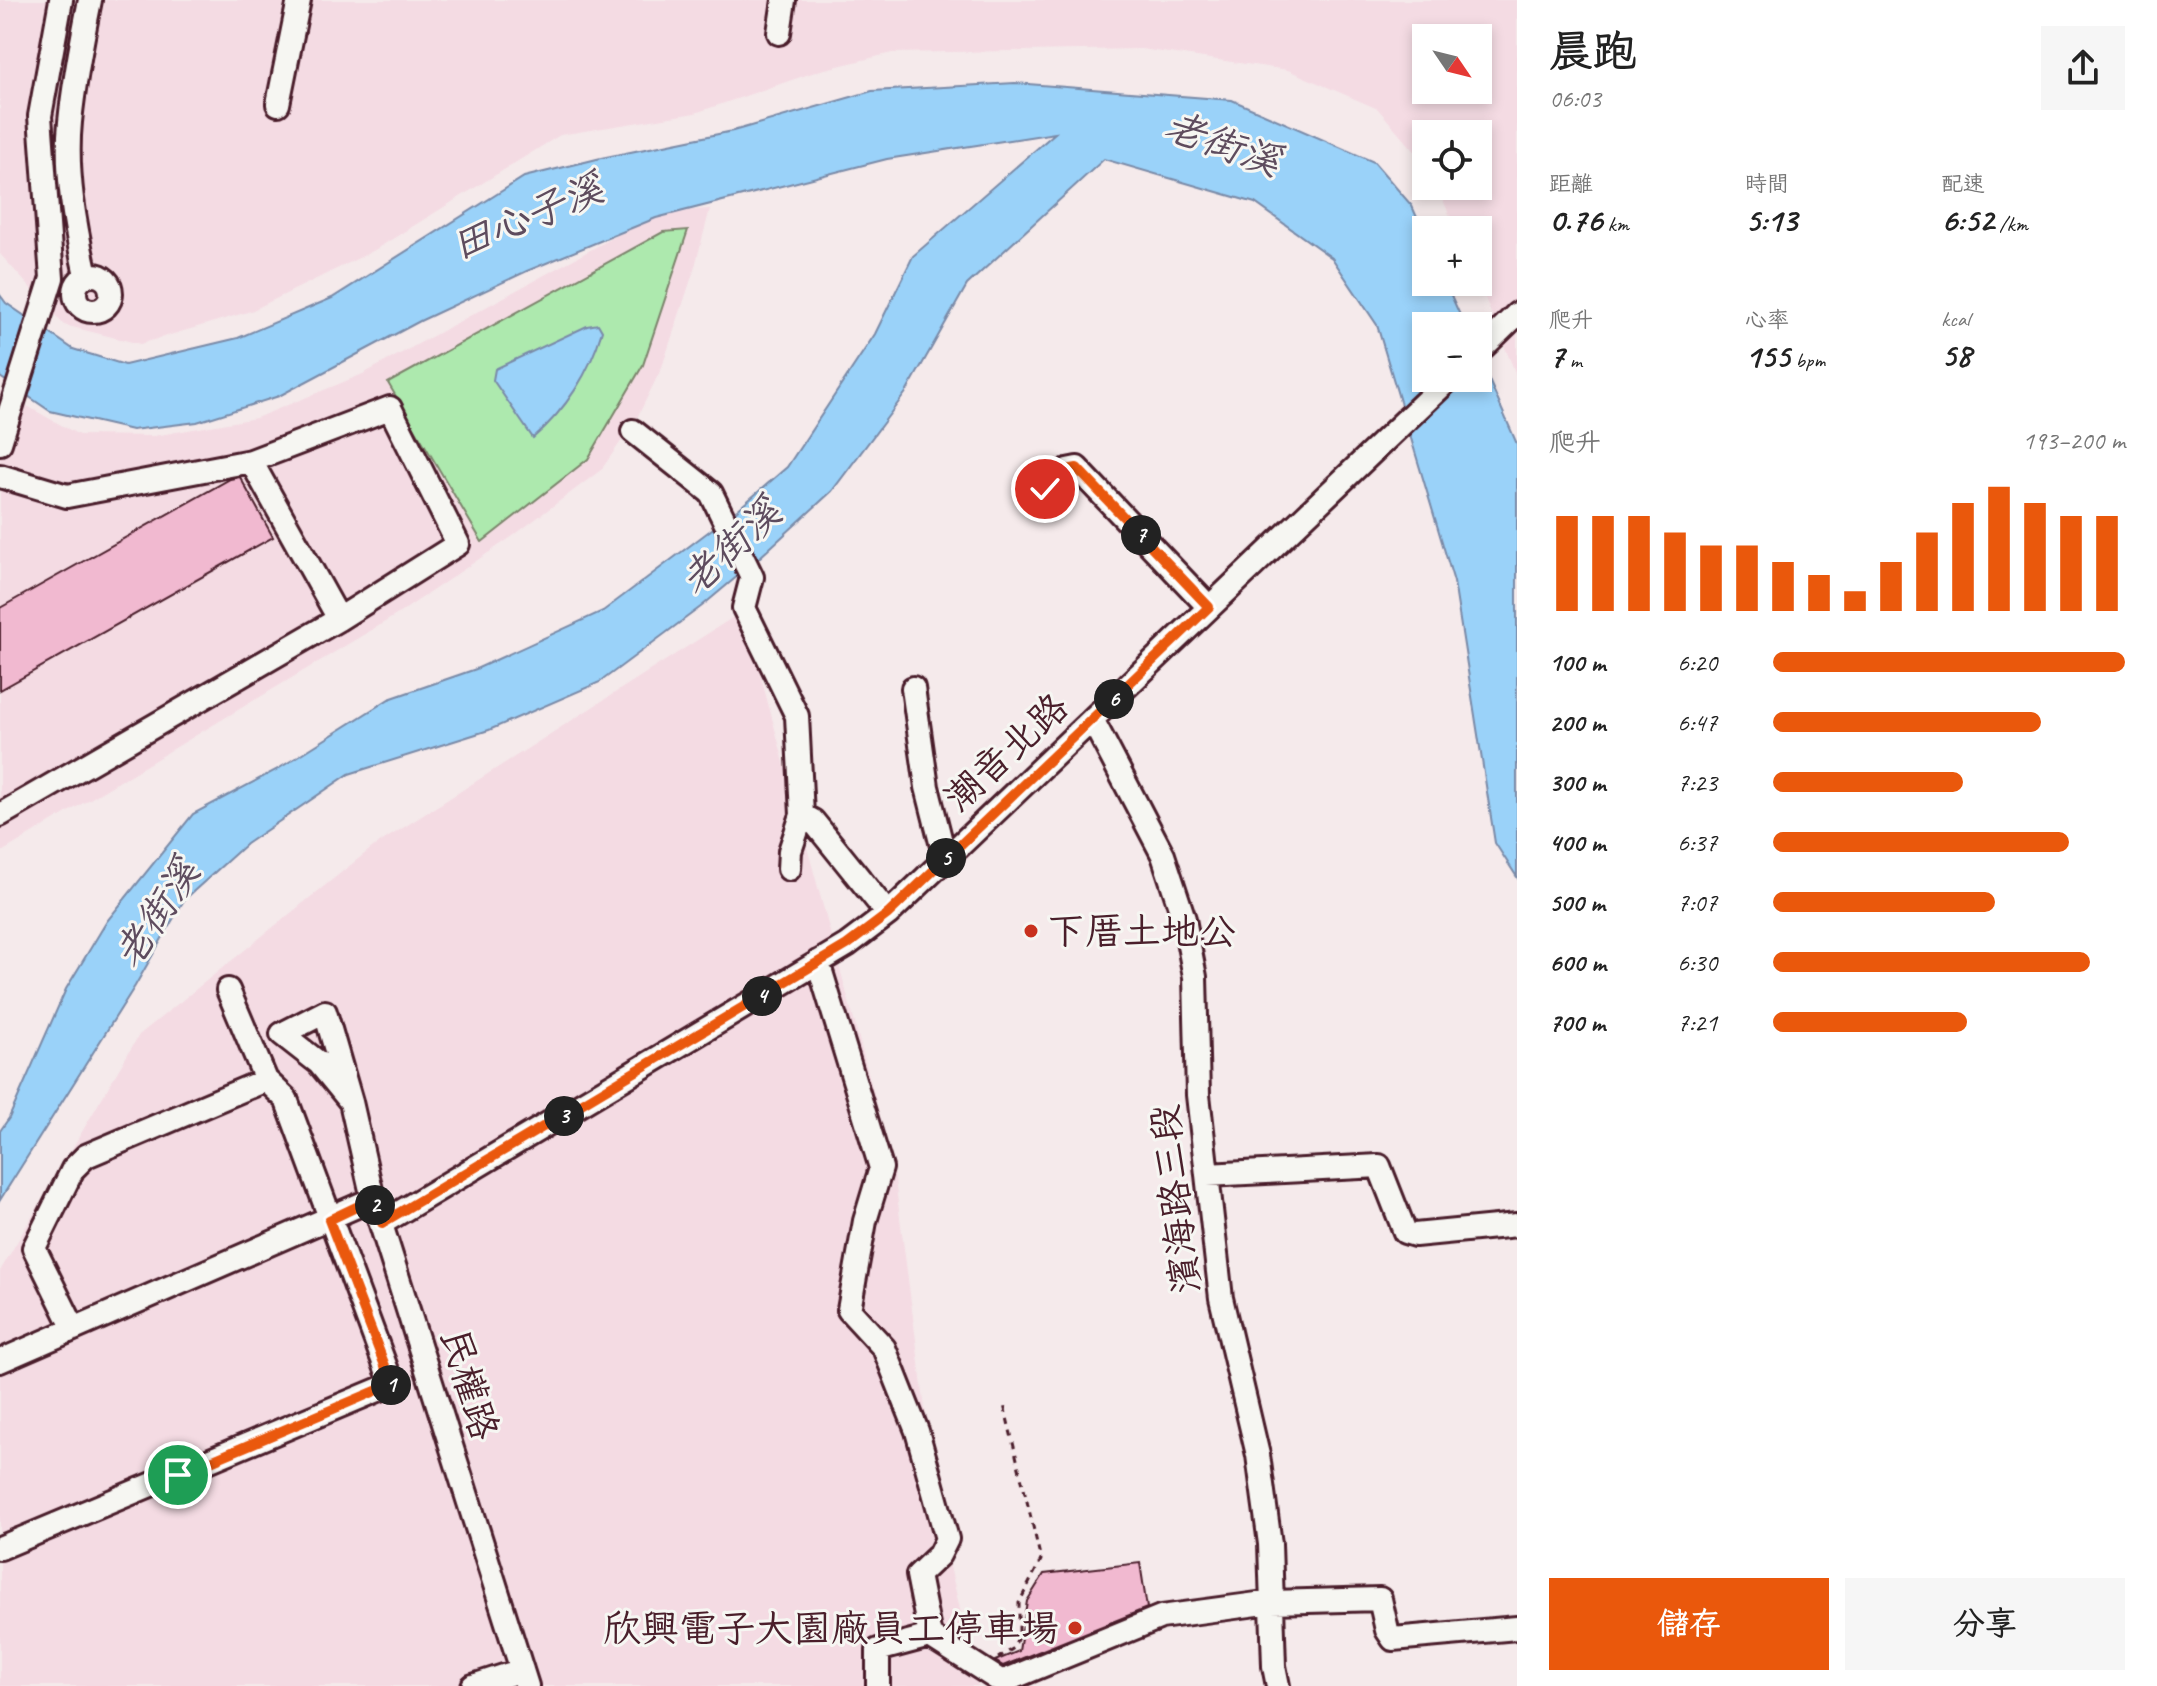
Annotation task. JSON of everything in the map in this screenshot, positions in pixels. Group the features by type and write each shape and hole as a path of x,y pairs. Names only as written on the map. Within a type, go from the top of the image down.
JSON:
{"street":[{"path":"0,443 52,278 40,116 61,0"},
{"path":"86,275 76,232 69,156 70,124 90,0"},
{"path":"278,104 299,0"},
{"path":"779,33 784,0"},
{"path":"1492,338 1509,322"},
{"name":"潮音北路","path":"382,1223 847,945 888,914 1435,392"},
{"path":"0,476 67,496 251,461 390,408 458,544 339,619 0,815"},
{"path":"633,431 711,493 752,577 744,608 797,716 802,815 790,851 789,869"},
{"path":"251,461 339,619"},
{"path":"1045,489 1067,470 1077,468 1209,607"},
{"path":"913,688 927,787 945,858"},
{"name":"濱海路三段","path":"1093,721 1163,855 1184,919 1195,977 1198,1095 1221,1298 1258,1455 1270,1544 1274,1666 1278,1686"},
{"path":"802,815 813,821 888,914"},
{"path":"818,962 881,1168 865,1221 849,1310 884,1348 917,1431 947,1539 939,1555 918,1575 930,1636"},
{"path":"0,1548 392,1384 286,1099 266,1080 228,990"},
{"path":"74,1329 34,1248 73,1169 86,1156 266,1080"},
{"name":"民權路","path":"351,1102 373,1199 524,1678"},
{"path":"1207,1175 1379,1166 1405,1232 1415,1235 1517,1225"},
{"path":"0,1361 373,1199"},
{"path":"878,1686 878,1650 930,1636 1002,1682 1161,1617 1272,1602 1380,1599 1387,1630 1393,1639 1517,1628"},
{"path":"473,1686 524,1678"}],"path":[{"path":"982,1668 1014,1648 1019,1633 1019,1603 1041,1560 1004,1405"}],"shaded area":[{"path":"0,0 1517,0 1517,377 1484,296 1492,296 1492,216 1450,216 1443,200 1492,200 1492,120 1412,120 1412,148 1378,109 1288,70 1141,49 892,53 821,70 695,113 560,135 373,251 251,311 140,344 64,325 0,254"},
{"path":"710,209 694,270 662,367 636,420 601,470 513,536 398,614 0,853 0,391 79,435 154,436 256,418 363,374 660,212"},
{"path":"743,611 893,1164 940,1524 978,1686 0,1686 0,1271 139,1035 373,847"}],"green space":[{"path":"688,230 643,365 588,459 482,542 388,383 663,232"}],"water":[{"path":"1015,83 1232,100 1374,162 1412,206 1416,216 1412,216 1412,296 1451,296 1459,312 1412,312 1412,392 1492,392 1492,387 1517,444 1517,877 1495,843 1454,582 1377,325 1332,258 1255,203 1104,159 967,285 907,391 832,491 702,606 600,682 489,730 349,774 246,844 184,900 135,986 0,1200 0,1131 9,1118 66,989 107,921 193,814 278,769 389,699 476,669 603,611 736,511 787,467 875,334 913,256 1055,133 887,159 656,218 527,271 420,321 279,396 197,422 132,430 50,411 0,377 0,295 6,303 73,349 125,365 238,338 332,298 524,177 733,131 872,91"},
{"path":"598,324 602,331 584,375 566,403 533,438 493,380 495,369 587,326"}],"building":[{"path":"240,477 273,537 0,690 0,608 230,479"},
{"name":"欣興電子大園廠員工停車場","path":"1140,1563 1147,1608 1003,1666 995,1661 1019,1651 1027,1601 1044,1574"}],"place":[{"name":"下厝土地公","path":"1031,931"},
{"name":"欣興電子大園廠員工停車場","path":"1075,1628"}],"route":[{"path":"178,1475 392,1384 329,1220 373,1199 382,1223 847,945 888,914 1209,607 1077,468 1067,470 1045,489"}],"water label":[{"name":"老街溪","path":"1223,143"},
{"name":"田心子溪","path":"527,216"},
{"name":"老街溪","path":"730,546"},
{"name":"老街溪","path":"156,913"}]}
